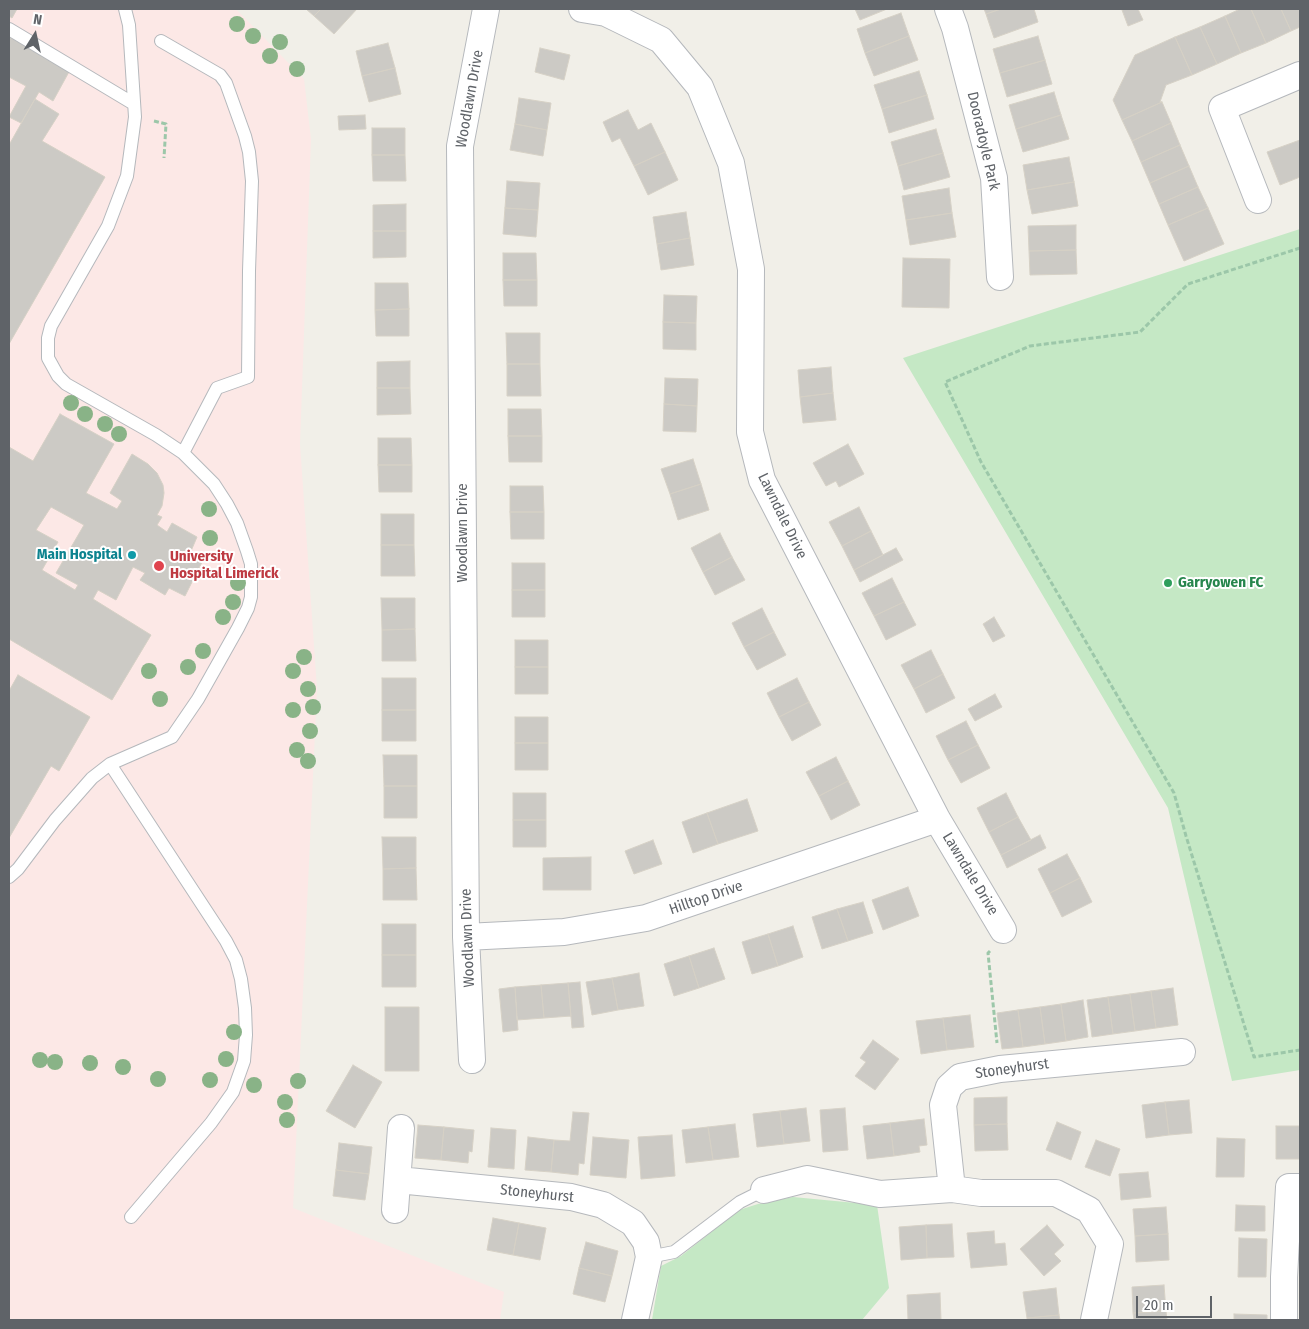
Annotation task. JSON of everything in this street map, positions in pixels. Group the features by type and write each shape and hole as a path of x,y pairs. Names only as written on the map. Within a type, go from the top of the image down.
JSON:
{"street":[{"name":"Lawndale Drive","path":"582,9 606,13 661,40 700,87 732,162 751,269 750,432 762,480 937,819 1003,930"},
{"name":"Dooradoyle Park","path":"948,9 955,28 994,178 1000,276"},
{"name":"Woodlawn Drive","path":"472,1060 466,937 460,146 482,10"},
{"path":"1258,200 1222,108 1300,76"},
{"name":"Hilltop Drive","path":"466,937 564,932 646,918 937,819"},
{"name":"Stoneyhurst","path":"952,1189 943,1105 949,1086 960,1077 1000,1069 1182,1052"},
{"path":"395,1210 401,1128"},
{"name":"Stoneyhurst","path":"398,1180 571,1197 603,1205 633,1223 646,1242 649,1257"},
{"path":"764,1190 807,1180 880,1194 952,1189 982,1192 1056,1193 1089,1210 1110,1244 1094,1320"},
{"path":"1284,1320 1284,1277 1289,1187 1300,1187"},
{"path":"635,1320 649,1257"}],"lane":[{"path":"9,877 18,869 55,820 92,778 110,764 172,738 198,699 238,628 251,597 251,564 237,523 214,484 183,453 156,434 66,384 58,376 48,358 48,338 51,326 108,226 127,176 135,110 129,24 125,9"},
{"path":"9,29 135,110"},
{"path":"161,41 220,75 226,83 245,136 252,181 248,377 217,388 183,453"},
{"path":"110,764 226,941 236,960 245,1008 244,1061 233,1092 211,1123 131,1217"},
{"path":"649,1257 674,1252 740,1202 764,1190"}],"path":[{"path":"135,110 166,124 164,158"},
{"path":"1300,248 1188,284 1140,332 1030,346 945,382 981,462 1174,793 1254,1057 1300,1050"},
{"path":"1000,1069 988,953 1003,930"}],"shaded area":[{"name":"University Hospital Limerick","path":"9,9 236,9 304,79 311,139 300,444 317,689 293,1208 504,1292 500,1320 9,1320"}],"green space":[{"name":"Garryowen FC","path":"1300,229 1300,1070 1232,1081 1168,808 903,358"},
{"path":"793,1197 877,1205 889,1288 862,1320 652,1320 661,1266 681,1256 739,1210"}],"building":[{"path":"9,9 17,9 12,18 9,16"},
{"path":"306,9 321,9 314,16"},
{"path":"321,9 357,9 334,34 314,16"},
{"path":"855,9 887,9 860,20"},
{"path":"984,9 1001,9 986,14"},
{"path":"1001,9 1034,9 1038,22 994,38 986,14"},
{"path":"1138,9 1143,20 1128,26 1122,10"},
{"path":"1240,9 1251,9 1266,43 1241,53 1225,16"},
{"path":"1251,9 1281,9 1291,31 1266,43"},
{"path":"1281,9 1300,9 1300,27 1291,31"},
{"path":"901,13 909,36 865,53 857,29"},
{"path":"1225,16 1241,53 1217,64 1200,27"},
{"path":"1200,27 1217,64 1192,75 1175,37"},
{"path":"909,36 918,60 874,76 865,53"},
{"path":"1038,36 1045,60 1000,73 993,49"},
{"path":"9,37 70,70 53,101 39,92 21,123 9,117 26,86 9,77"},
{"path":"1175,37 1192,75 1166,85 1160,102 1162,102 1122,120 1113,100 1135,55"},
{"path":"388,43 395,68 362,76 356,51"},
{"path":"540,48 570,55 564,80 535,72"},
{"path":"1045,60 1052,84 1007,97 1000,73"},
{"path":"395,68 401,94 369,102 362,76"},
{"path":"919,71 927,95 882,109 874,85"},
{"path":"1054,92 1061,115 1016,129 1009,105"},
{"path":"927,95 934,119 889,133 882,109"},
{"path":"519,98 551,103 547,130 515,124"},
{"path":"35,99 59,114 42,141 105,177 9,344 9,145"},
{"path":"1162,102 1171,123 1132,141 1122,120"},
{"path":"628,110 638,130 651,123 665,152 634,166 620,138 612,142 603,122"},
{"path":"365,115 366,129 339,130 338,116"},
{"path":"1061,115 1069,139 1023,152 1016,129"},
{"path":"1171,123 1180,145 1141,162 1132,141"},
{"path":"515,124 547,130 543,156 510,150"},
{"path":"372,128 405,128 405,155 372,155"},
{"path":"936,129 943,153 898,166 891,142"},
{"path":"1300,140 1300,177 1280,185 1267,152"},
{"path":"1180,145 1189,166 1150,183 1141,162"},
{"path":"665,152 678,180 648,195 634,166"},
{"path":"943,153 950,177 904,190 898,166"},
{"path":"372,155 405,155 406,181 373,181"},
{"path":"1069,157 1074,182 1027,190 1023,165"},
{"path":"1189,166 1198,187 1159,204 1150,183"},
{"path":"507,181 540,183 538,210 505,208"},
{"path":"1074,182 1078,206 1032,214 1027,190"},
{"path":"1198,187 1208,208 1168,225 1159,204"},
{"path":"949,188 952,213 906,220 902,196"},
{"path":"406,204 406,231 373,231 373,205"},
{"path":"505,208 538,210 536,237 503,234"},
{"path":"1208,208 1224,244 1184,261 1168,225"},
{"path":"686,212 690,238 657,244 653,217"},
{"path":"952,213 956,237 910,245 906,220"},
{"path":"1076,225 1076,250 1029,251 1028,226"},
{"path":"373,231 406,231 406,257 373,258"},
{"path":"690,238 694,265 661,270 657,244"},
{"path":"1076,250 1077,274 1030,275 1029,251"},
{"path":"503,253 536,253 537,280 503,280"},
{"path":"903,258 950,259 949,308 902,307"},
{"path":"503,280 537,280 537,306 504,306"},
{"path":"375,283 408,283 409,309 375,310"},
{"path":"664,295 697,296 696,323 663,322"},
{"path":"409,309 409,336 376,336 375,310"},
{"path":"663,322 696,323 696,350 663,349"},
{"path":"506,333 540,333 540,364 507,364"},
{"path":"410,361 410,388 377,388 377,362"},
{"path":"507,364 540,364 541,396 507,396"},
{"path":"831,367 833,393 800,397 798,370"},
{"path":"665,378 698,379 697,406 664,404"},
{"path":"377,388 410,388 411,414 377,415"},
{"path":"833,393 836,420 803,423 800,397"},
{"path":"664,404 697,406 696,432 663,431"},
{"path":"508,409 541,409 542,436 508,436"},
{"name":"Main Hospital","path":"60,414 114,444 86,493 117,509 122,501 110,493 132,454 148,464 157,473 163,485 162,506 157,515 162,517 157,525 167,532 172,523 197,537 191,551 204,558 185,596 169,588 165,595 140,580 145,573 133,567 116,600 98,590 93,599 151,635 112,700 9,639 9,447 33,461","holes":["51,507 84,525 56,573 78,585 75,590 42,570 58,542 36,530"]},
{"path":"508,436 542,436 542,462 509,462"},
{"path":"378,438 411,438 412,465 378,465"},
{"path":"848,444 864,474 839,487 836,481 826,486 813,463"},
{"path":"693,459 701,484 670,494 661,469"},
{"path":"378,465 412,465 412,492 379,492"},
{"path":"701,484 709,510 678,520 670,494"},
{"path":"510,486 543,486 544,512 510,512"},
{"path":"859,507 871,531 842,546 829,522"},
{"path":"510,512 544,512 544,539 511,539"},
{"path":"381,514 414,514 414,545 381,545"},
{"path":"871,531 883,555 854,570 842,546"},
{"path":"720,533 732,557 703,572 691,548"},
{"path":"381,545 414,545 415,576 381,576"},
{"path":"896,548 903,560 860,582 854,570"},
{"path":"732,557 745,580 715,595 703,572"},
{"path":"512,563 545,563 545,590 512,590"},
{"path":"892,578 904,602 874,616 862,593"},
{"path":"512,590 545,590 545,617 512,617"},
{"path":"381,598 415,598 415,629 382,630"},
{"path":"904,602 916,625 886,640 874,616"},
{"path":"762,608 774,632 744,647 732,623"},
{"path":"994,617 1005,636 993,642 983,624"},
{"path":"415,629 416,661 382,661 382,630"},
{"path":"774,632 786,655 757,670 744,647"},
{"path":"515,640 548,640 548,667 515,667"},
{"path":"931,650 943,674 914,689 901,665"},
{"path":"515,667 548,667 548,694 515,694"},
{"path":"943,674 955,698 926,713 914,689"},
{"path":"18,675 90,717 59,771 51,766 9,838 9,691"},
{"path":"382,678 416,678 416,710 382,710"},
{"path":"797,678 809,702 779,717 767,693"},
{"path":"995,694 1002,707 975,721 968,709"},
{"path":"809,702 821,725 792,741 779,717"},
{"path":"382,710 416,710 416,741 382,741"},
{"path":"515,717 548,717 548,743 515,743"},
{"path":"966,721 978,745 948,760 936,736"},
{"path":"515,743 548,743 548,770 515,770"},
{"path":"978,745 990,768 961,783 948,760"},
{"path":"383,755 417,755 417,786 384,786"},
{"path":"836,757 848,781 819,796 806,772"},
{"path":"848,781 860,805 831,820 819,796"},
{"path":"384,786 417,786 417,818 384,818"},
{"path":"513,793 546,793 546,820 513,820"},
{"path":"1006,793 1018,817 989,832 977,808"},
{"path":"747,799 758,831 718,844 707,813"},
{"path":"707,813 718,844 693,853 682,822"},
{"path":"1018,817 1031,840 1001,855 989,832"},
{"path":"513,820 546,820 546,847 513,847"},
{"path":"1040,835 1046,848 1007,868 1001,855"},
{"path":"382,837 416,837 416,868 383,869"},
{"path":"653,840 662,864 634,874 625,851"},
{"path":"1067,854 1080,878 1050,893 1038,869"},
{"path":"591,857 591,890 543,890 543,858"},
{"path":"416,868 417,900 383,900 383,869"},
{"path":"1080,878 1092,902 1062,917 1050,893"},
{"path":"908,887 919,916 883,930 872,900"},
{"path":"863,902 873,933 848,941 837,909"},
{"path":"837,909 848,941 822,949 812,917"},
{"path":"382,924 416,924 416,955 382,955"},
{"path":"793,926 803,957 778,966 768,934"},
{"path":"768,934 778,966 752,974 742,942"},
{"path":"714,948 725,979 699,988 689,956"},
{"path":"382,955 416,955 416,987 382,987"},
{"path":"689,956 699,988 674,996 664,964"},
{"path":"639,973 644,1006 618,1010 612,978"},
{"path":"612,978 618,1010 592,1015 586,982"},
{"path":"580,982 584,1027 572,1028 568,983"},
{"path":"568,983 571,1016 544,1018 541,985"},
{"path":"541,985 544,1018 517,1020 515,987"},
{"path":"515,987 518,1030 503,1032 499,989"},
{"path":"1173,988 1178,1025 1156,1028 1151,991"},
{"path":"1151,991 1156,1028 1135,1031 1130,994"},
{"path":"1130,994 1135,1031 1113,1034 1108,997"},
{"path":"1108,997 1113,1034 1092,1037 1087,1000"},
{"path":"1083,1000 1088,1037 1066,1041 1061,1004"},
{"path":"1061,1004 1066,1041 1045,1044 1040,1007"},
{"path":"385,1007 419,1007 419,1071 385,1071"},
{"path":"1040,1007 1045,1044 1023,1047 1018,1010"},
{"path":"1018,1010 1023,1047 1002,1049 997,1013"},
{"path":"970,1015 974,1047 947,1050 943,1018"},
{"path":"943,1018 947,1050 921,1054 916,1021"},
{"path":"873,1040 899,1059 875,1090 855,1076 866,1062 860,1058"},
{"path":"353,1065 382,1082 355,1128 326,1111"},
{"path":"1007,1097 1007,1124 974,1125 974,1098"},
{"path":"1189,1100 1192,1133 1169,1135 1165,1102"},
{"path":"1165,1102 1169,1135 1146,1138 1142,1105"},
{"path":"806,1108 810,1141 784,1144 780,1111"},
{"path":"845,1108 848,1150 823,1152 820,1110"},
{"path":"780,1111 784,1144 757,1147 753,1114"},
{"path":"573,1112 589,1113 584,1164 579,1163 578,1175 551,1172 554,1140 570,1141"},
{"path":"924,1119 927,1145 919,1146 920,1152 894,1156 890,1123"},
{"path":"1057,1122 1081,1132 1071,1160 1046,1150"},
{"path":"890,1123 894,1156 867,1159 863,1126"},
{"path":"735,1124 739,1157 713,1160 708,1127"},
{"path":"1007,1124 1008,1150 975,1151 974,1125"},
{"path":"418,1125 444,1127 441,1160 415,1158"},
{"path":"1276,1126 1300,1126 1300,1159 1276,1159"},
{"path":"444,1127 474,1130 472,1152 469,1151 468,1163 441,1160"},
{"path":"708,1127 713,1160 686,1163 682,1130"},
{"path":"491,1128 516,1130 514,1169 488,1167"},
{"path":"672,1135 675,1176 641,1179 638,1137"},
{"path":"528,1137 554,1140 551,1172 525,1170"},
{"path":"593,1137 629,1140 626,1178 590,1175"},
{"path":"1217,1138 1245,1139 1244,1177 1216,1177"},
{"path":"1096,1140 1120,1149 1110,1176 1085,1167"},
{"path":"339,1143 372,1147 369,1174 336,1170"},
{"path":"336,1170 369,1174 365,1200 333,1196"},
{"path":"1148,1172 1151,1197 1121,1200 1119,1174"},
{"path":"1236,1205 1265,1206 1265,1231 1235,1231"},
{"path":"1166,1207 1168,1234 1135,1236 1133,1209"},
{"path":"493,1218 519,1223 513,1255 487,1250"},
{"path":"519,1223 546,1228 540,1260 513,1255"},
{"path":"952,1224 954,1257 927,1258 926,1225"},
{"path":"926,1225 927,1258 901,1260 899,1227"},
{"path":"1047,1225 1064,1245 1054,1254 1061,1261 1044,1276 1020,1249"},
{"path":"994,1231 995,1244 1005,1243 1007,1265 971,1268 967,1233"},
{"path":"1168,1234 1169,1260 1136,1262 1135,1236"},
{"path":"1239,1238 1267,1239 1266,1277 1238,1277"},
{"path":"586,1242 618,1251 612,1276 579,1268"},
{"path":"579,1268 612,1276 605,1302 573,1294"},
{"path":"1164,1285 1166,1311 1133,1313 1132,1287"},
{"path":"1056,1288 1059,1315 1027,1318 1023,1292"},
{"path":"940,1293 941,1320 908,1320 907,1295"},
{"path":"1166,1311 1167,1320 1134,1320 1133,1313"},
{"path":"1234,1314 1267,1315 1267,1320 1234,1320"},
{"path":"1059,1315 1060,1320 1027,1320 1027,1318"}],"place":[{"name":"Main Hospital","path":"132,555"},
{"name":"University Hospital Limerick","path":"159,566"},
{"name":"Garryowen FC","path":"1168,583"}]}
